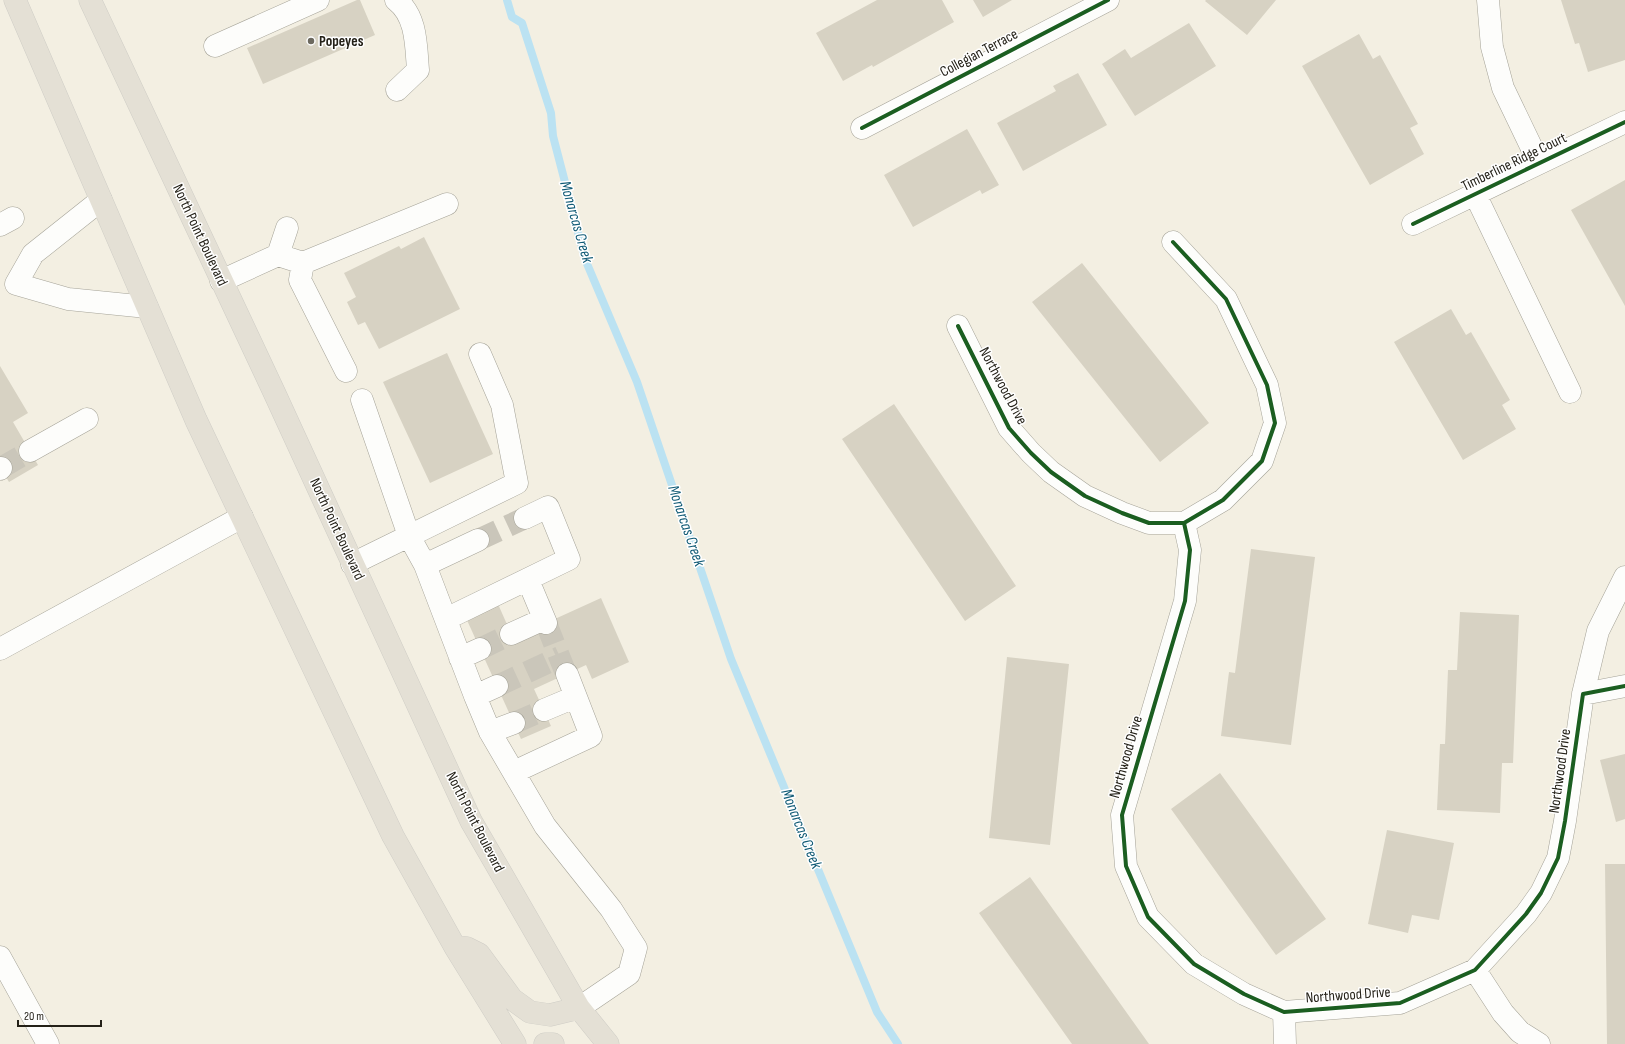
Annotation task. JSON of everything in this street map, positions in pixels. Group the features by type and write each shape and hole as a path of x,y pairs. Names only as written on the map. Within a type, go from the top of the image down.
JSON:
{"main road":[{"path":"15,0 196,420 393,836 455,947 515,1044"},
{"name":"North Point Boulevard","path":"90,0 222,281 471,821 579,1008 608,1044"},
{"path":"455,947 467,948 479,954 512,999 530,1012 550,1016 579,1008"},
{"path":"545,1044 553,1044"}],"street":[{"path":"214,46 318,0"},
{"path":"396,0 403,5 415,34 418,70 397,90"},
{"name":"Collegian Terrace","path":"862,128 1108,0"},
{"path":"1488,0 1492,47 1503,88 1539,163"},
{"name":"Timberline Ridge Court","path":"1413,224 1625,122"},
{"name":"Timberline Ridge Court","path":"1474,194 1570,392"},
{"path":"101,200 32,254 16,284 68,299 147,307"},
{"path":"222,281 278,255 303,263 447,204"},
{"path":"278,255 287,228"},
{"path":"1173,242 1226,299 1267,385 1274,423 1262,461 1223,500 1184,523"},
{"path":"303,263 300,280 346,371"},
{"name":"Northwood Drive","path":"958,326 1009,428 1031,453 1051,472 1085,496 1122,513 1149,523 1184,523 1190,550 1185,601 1122,815 1126,866 1148,917 1194,964 1244,994 1284,1012 1400,1003 1475,970 1526,914 1541,893 1558,858 1565,821 1583,694 1598,631 1625,577"},
{"path":"352,564 517,483 502,405 480,354"},
{"path":"362,400 409,536 425,565 490,732 545,826 611,909 636,948 629,974 579,1008"},
{"path":"30,452 87,418"},
{"path":"446,619 569,559 548,507 525,518"},
{"path":"0,649 242,517"},
{"path":"425,565 478,540"},
{"path":"512,634 545,621 528,580"},
{"path":"460,658 480,649"},
{"path":"514,772 591,736 567,674"},
{"path":"475,696 497,686"},
{"path":"1583,694 1625,686"},
{"path":"544,710 575,697"},
{"path":"490,732 514,723"},
{"path":"0,958 48,1044"},
{"path":"1475,970 1503,1013 1514,1038 1538,1044"},
{"path":"1284,1012 1285,1044"}],"building":[{"name":"Popeyes","path":"360,0 375,35 263,84 247,48"},
{"path":"877,0 942,0 954,22 873,67 872,65 843,81 816,33"},
{"path":"973,0 1012,0 983,17"},
{"path":"1276,0 1247,35 1205,1"},
{"path":"1561,0 1625,0 1625,60 1588,72 1579,43 1575,44"},
{"path":"1189,23 1216,66 1135,116 1102,64 1125,49 1131,58"},
{"path":"1359,34 1373,59 1380,55 1418,124 1410,128 1424,154 1370,185 1302,66"},
{"path":"1078,73 1107,125 1023,171 997,123 1056,91 1053,86"},
{"path":"967,129 999,185 982,194 980,190 913,227 884,175"},
{"path":"1625,180 1625,306 1571,210"},
{"path":"424,237 460,309 379,349 365,322 358,325 347,302 356,297 344,273 399,246 401,249"},
{"path":"1082,263 1209,423 1160,462 1032,302"},
{"path":"1451,309 1466,335 1471,332 1510,400 1502,405 1516,429 1463,460 1394,342"},
{"path":"447,353 493,454 430,483 383,382"},
{"path":"0,366 28,413 13,422 38,465 9,482 0,467"},
{"path":"894,404 1016,586 965,621 842,439"},
{"path":"1251,549 1315,557 1291,745 1221,736 1229,672 1235,673"},
{"path":"601,598 629,662 592,679 586,665 534,689 551,726 521,739 466,618 498,604 513,638"},
{"path":"1460,612 1519,615 1513,763 1502,763 1500,813 1437,810 1440,744 1445,744 1448,670 1457,670"},
{"path":"1007,657 1069,664 1050,845 989,838"},
{"path":"1625,754 1625,819 1616,822 1600,760"},
{"path":"1220,773 1326,919 1276,955 1171,809"},
{"path":"1387,830 1454,843 1439,920 1412,915 1408,933 1368,924"},
{"path":"1605,864 1625,864 1625,1044 1607,1044"},
{"path":"1030,877 1149,1044 1072,1044 979,913"}],"waterway":[{"name":"Monarcas Creek","path":"507,0 512,17 522,23 551,113 553,136 585,259 637,382 731,659 877,1012 898,1044"}],"tunnel":[{"path":"1,468 30,451"},
{"path":"478,540 525,518"},
{"path":"546,623 565,671"},
{"path":"480,649 511,634"},
{"path":"497,686 560,657"},
{"path":"514,723 544,710"}],"cycle path":[{"path":"862,128 1108,0"},
{"path":"1413,224 1625,122"},
{"path":"1173,242 1226,299 1267,385 1275,423 1262,461 1223,500 1184,523"},
{"path":"958,326 1009,428 1031,453 1051,472 1085,496 1122,513 1149,523 1184,523 1190,550 1185,601 1122,815 1126,866 1148,917 1194,964 1244,994 1284,1012 1400,1003 1475,970 1526,914 1541,893 1558,858 1565,821 1583,694 1625,686"}],"place":[{"name":"Popeyes","path":"311,41"}]}
